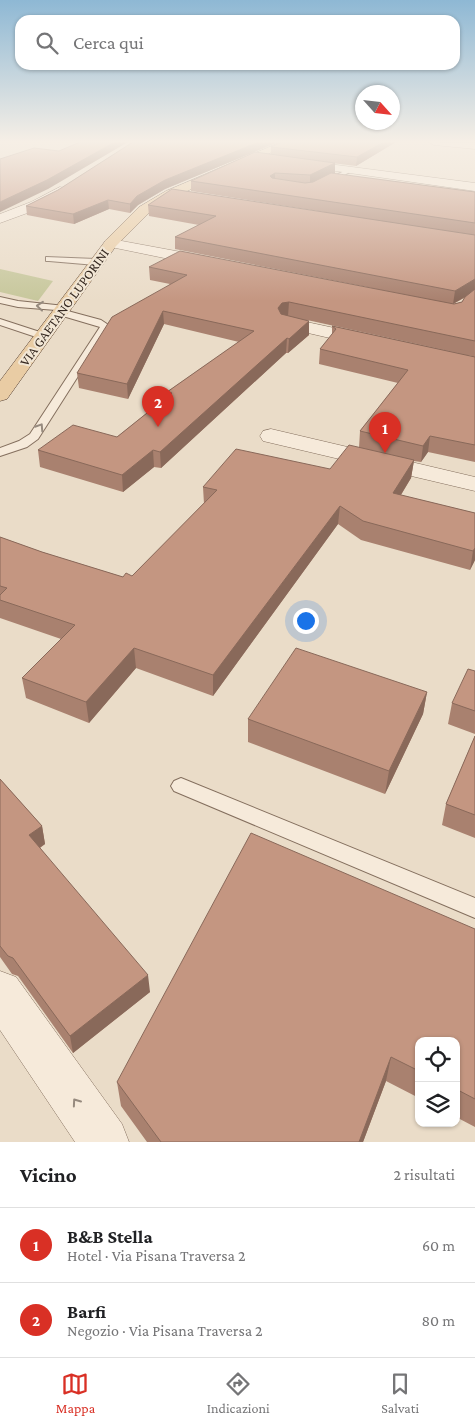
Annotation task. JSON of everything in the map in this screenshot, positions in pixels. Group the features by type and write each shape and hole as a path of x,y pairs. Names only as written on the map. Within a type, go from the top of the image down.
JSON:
{"main road":[{"name":"VIA GAETANO LUPORINI","path":"0,395 60,310 112,242 144,210 168,195"}],"street":[{"path":"0,219 36,205 53,195"},
{"path":"177,195 198,199"},
{"name":"VIA GAETANO LUPORINI","path":"112,242 222,265"},
{"path":"288,323 382,344"},
{"path":"271,436 475,484"},
{"path":"0,992 104,1142"}],"lane":[{"path":"49,259 96,262"},
{"path":"0,300 7,317 42,336"},
{"path":"0,452 23,444 34,436 105,326 60,310 7,317"},
{"path":"181,786 475,908"}],"green space":[{"path":"0,269 53,281 38,301 0,292"}],"building":[{"path":"0,195 14,195 0,202"},
{"path":"47,195 138,195 130,204 108,200 73,214 26,206"},
{"path":"163,195 213,195 475,235 475,279 455,291 175,237 216,216 148,205"},
{"path":"288,195 475,195 475,223"},
{"path":"180,251 454,304 462,302 475,289 475,341 289,302 282,303 278,308 281,314 309,321 289,339 287,338 160,452 153,450 122,475 38,450 73,425 117,437 172,393 167,392 254,331 163,311 127,384 77,373 112,317 187,275 149,267"},
{"path":"332,326 475,357 475,445 430,436 423,446 360,431 408,370 320,349 336,329"},
{"path":"349,445 414,460 393,493 475,513 475,548 473,551 363,521 340,506 213,675 134,648 86,702 22,678 75,625 0,600 0,595 7,588 0,586 0,537 123,577 126,573 132,576 217,490 203,487 236,449 330,469"},
{"path":"296,648 427,692 389,771 248,719"},
{"path":"468,669 475,671 475,711 452,703"},
{"path":"475,736 475,815 446,804"},
{"path":"0,779 42,826 29,835 148,975 70,1036 13,958 8,956 0,946"},
{"path":"251,833 475,929 475,1099 460,1091 460,1037 415,1037 415,1069 391,1057 359,1142 161,1142 117,1082"}],"place":[{"name":"Barfi","path":"158,427"},
{"name":"B&B Stella","path":"385,453"}]}
